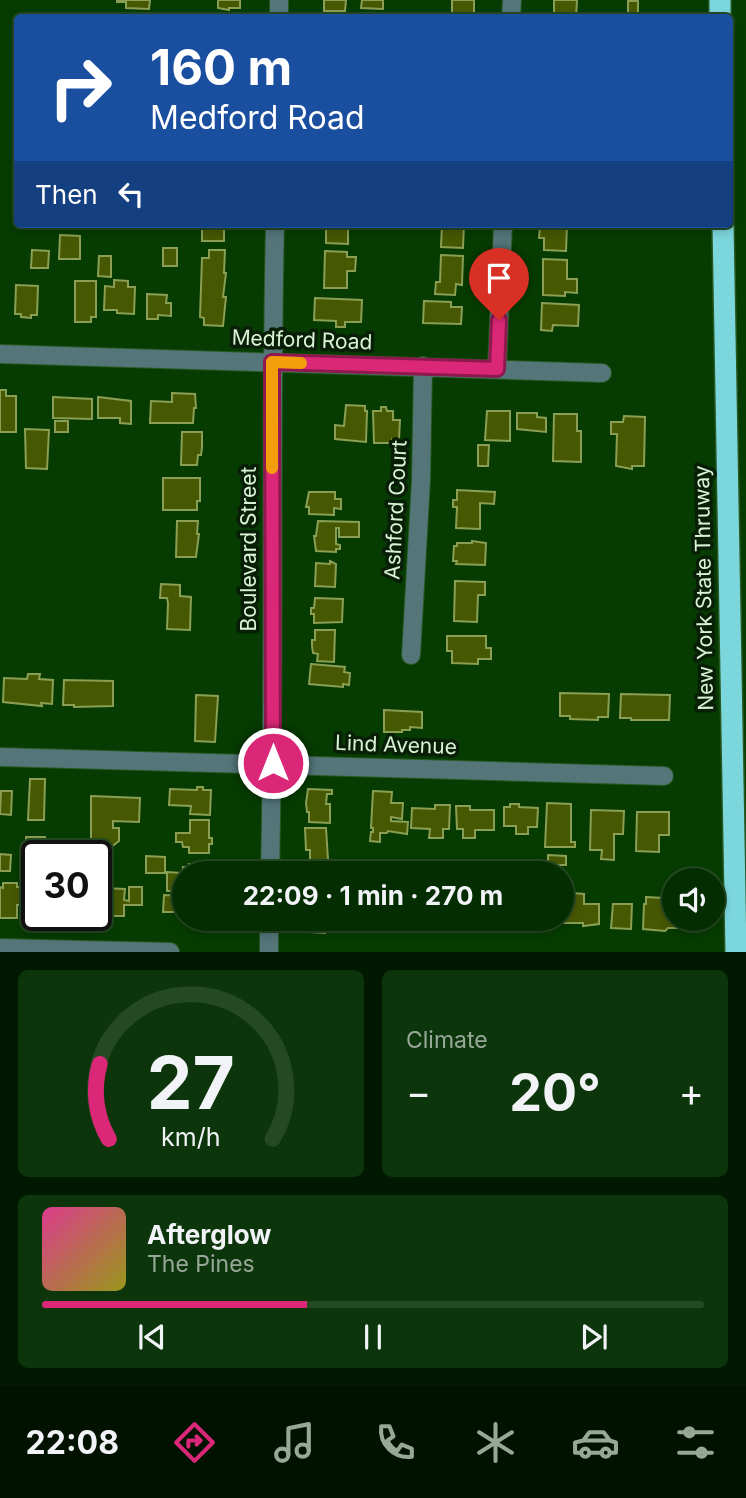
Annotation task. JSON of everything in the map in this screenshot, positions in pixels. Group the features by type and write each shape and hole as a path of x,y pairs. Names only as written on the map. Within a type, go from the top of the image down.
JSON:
{"highway":[{"name":"New York State Thruway","path":"723,228 736,952"}],"street":[{"name":"Boulevard Street","path":"270,861 275,228"},
{"path":"497,369 503,228"},
{"name":"Medford Road","path":"0,354 602,373"},
{"name":"Ashford Court","path":"411,655 421,480 423,366"},
{"name":"Lind Avenue","path":"0,757 664,776"},
{"path":"269,952 270,931"},
{"path":"0,948 170,952"}],"building":[{"path":"117,0 150,0 149,9 126,8 126,2"},
{"path":"218,0 240,0 240,8 218,8"},
{"path":"324,0 346,0 345,11 324,11"},
{"path":"362,0 383,0 383,9 361,8"},
{"path":"452,0 474,0 474,14 452,14"},
{"path":"554,0 577,0 576,14 554,14"},
{"path":"628,1 638,1 638,13 628,13"},
{"path":"202,228 224,228 224,241 202,241"},
{"path":"326,228 348,228 348,244 326,243"},
{"path":"442,228 464,228 463,248 441,247"},
{"path":"540,228 567,228 566,251 544,250 544,238 539,238"},
{"path":"60,235 80,236 80,259 59,259"},
{"path":"163,248 177,248 177,266 163,266"},
{"path":"32,250 49,251 48,268 31,268"},
{"path":"209,250 225,250 223,297 226,297 223,326 204,325 204,318 200,317 202,258 209,258"},
{"path":"325,251 347,252 347,257 356,257 355,271 347,271 347,288 324,288"},
{"path":"441,255 463,256 462,285 456,284 455,295 435,294 436,282 440,282"},
{"path":"99,256 111,256 111,277 98,276"},
{"path":"543,259 567,260 567,279 577,279 577,293 565,292 565,296 543,295"},
{"path":"114,280 128,281 128,287 135,287 134,314 104,310 105,286 114,287"},
{"path":"75,281 96,281 96,317 91,317 91,322 75,322"},
{"path":"16,285 38,286 37,315 31,315 31,318 15,314"},
{"path":"147,294 167,295 166,303 171,303 171,316 158,315 158,319 147,319"},
{"path":"315,298 362,300 361,322 345,322 345,327 336,327 336,321 314,320"},
{"path":"424,301 451,302 451,307 462,307 461,324 423,323"},
{"path":"542,303 579,305 578,326 553,325 552,331 541,330"},
{"path":"0,390 6,390 6,396 16,396 16,432 0,432"},
{"path":"172,393 195,394 193,423 150,423 151,401 172,402"},
{"path":"53,397 92,399 92,419 53,418"},
{"path":"98,397 131,401 131,424 120,423 120,418 98,418"},
{"path":"346,405 365,406 366,442 335,439 335,425 344,426"},
{"path":"381,407 393,411 393,420 400,420 399,439 392,439 392,443 374,443 373,411 381,411"},
{"path":"487,411 510,411 510,441 485,440"},
{"path":"517,413 537,413 537,417 546,418 546,432 517,429"},
{"path":"554,414 577,414 577,431 581,431 581,462 553,461"},
{"path":"624,416 645,417 644,466 632,466 632,469 616,466 617,434 611,434 611,422 623,422"},
{"path":"55,421 68,421 68,432 55,432"},
{"path":"25,429 49,430 47,469 26,468"},
{"path":"182,432 202,432 201,455 198,455 197,465 181,465"},
{"path":"478,445 489,445 488,466 478,466"},
{"path":"163,478 200,478 200,501 197,501 197,510 163,510"},
{"path":"457,490 495,492 494,504 480,503 480,529 456,528 457,507 453,507 453,500 457,500"},
{"path":"309,492 335,492 335,499 341,499 341,509 334,508 334,515 309,514 309,507 306,507"},
{"path":"177,521 198,521 196,557 176,557"},
{"path":"318,521 359,522 359,537 339,537 339,528 336,528 336,544 340,545 340,549 336,549 336,552 316,551 314,536"},
{"path":"472,541 486,543 485,565 456,564 457,561 453,561 454,546"},
{"path":"330,561 336,564 335,587 315,586 316,563 330,564"},
{"path":"455,581 485,582 485,595 478,595 477,622 454,621"},
{"path":"161,584 180,585 180,596 191,597 190,630 167,629 168,603 167,598 160,598"},
{"path":"315,598 343,599 342,622 314,623 311,608 314,608"},
{"path":"315,630 335,630 334,662 317,661 318,654 313,653 312,646"},
{"path":"447,636 486,636 486,648 491,648 491,659 478,659 478,664 452,663 452,651 447,651"},
{"path":"311,664 345,667 344,672 350,673 349,685 343,684 343,687 309,684"},
{"path":"28,674 40,674 39,679 53,680 52,704 41,703 42,706 3,702 4,678 27,679"},
{"path":"64,680 113,681 113,706 63,705"},
{"path":"560,693 609,694 608,717 598,717 598,720 560,716"},
{"path":"621,694 670,695 669,720 620,718"},
{"path":"196,695 218,696 215,742 195,741"},
{"path":"384,710 422,712 422,728 410,727 410,730 402,732 384,732"},
{"path":"30,779 45,779 44,820 28,820"},
{"path":"197,787 211,790 210,815 190,814 191,806 169,805 170,789 197,790"},
{"path":"308,789 332,790 332,794 327,794 326,804 330,804 330,823 309,822 306,803"},
{"path":"1,791 12,791 11,815 0,814"},
{"path":"373,791 392,792 391,803 403,803 402,819 391,817 391,821 408,822 407,834 388,831 380,833 380,842 370,841 373,832"},
{"path":"91,796 140,798 139,822 113,821 113,828 119,828 119,841 112,846 112,840 91,839"},
{"path":"547,803 571,804 571,842 575,842 575,847 545,847"},
{"path":"510,804 538,808 537,827 528,827 528,834 516,834 516,826 504,826 504,807 510,807"},
{"path":"435,805 450,805 449,829 443,829 443,838 429,838 430,829 411,828 412,808 435,809"},
{"path":"456,806 470,806 470,810 494,810 494,830 475,830 475,838 463,838 463,829 457,829"},
{"path":"591,810 624,811 623,834 614,834 614,860 601,859 602,850 590,850"},
{"path":"637,812 669,812 669,835 659,835 659,852 636,851"},
{"path":"190,820 209,820 209,838 212,838 212,844 209,844 209,853 189,853 189,847 183,847 182,842 176,842 176,833 190,833"},
{"path":"305,828 326,828 328,860 310,860 310,850 306,850"},
{"path":"26,837 45,837 45,840 26,840"},
{"path":"0,854 11,855 10,871 0,871"},
{"path":"548,855 566,856 566,861 548,861"},
{"path":"146,856 165,857 165,873 146,873"},
{"path":"167,872 172,872 172,891 167,891"},
{"path":"3,883 17,883 17,887 21,887 17,918 0,918 0,887 3,888"},
{"path":"129,887 142,887 142,905 124,905 124,916 112,916 112,888 125,889 124,900 129,901"},
{"path":"574,893 584,894 584,904 599,904 599,924 583,926 583,923 574,923"},
{"path":"164,895 172,895 172,912 163,912"},
{"path":"646,897 662,898 662,931 643,929"},
{"path":"613,904 632,904 631,929 611,928"}],"slow traffic":[{"path":"272,468 272,362 301,363"}],"route":[{"path":"273,763 272,362 497,369 499,320"}]}
